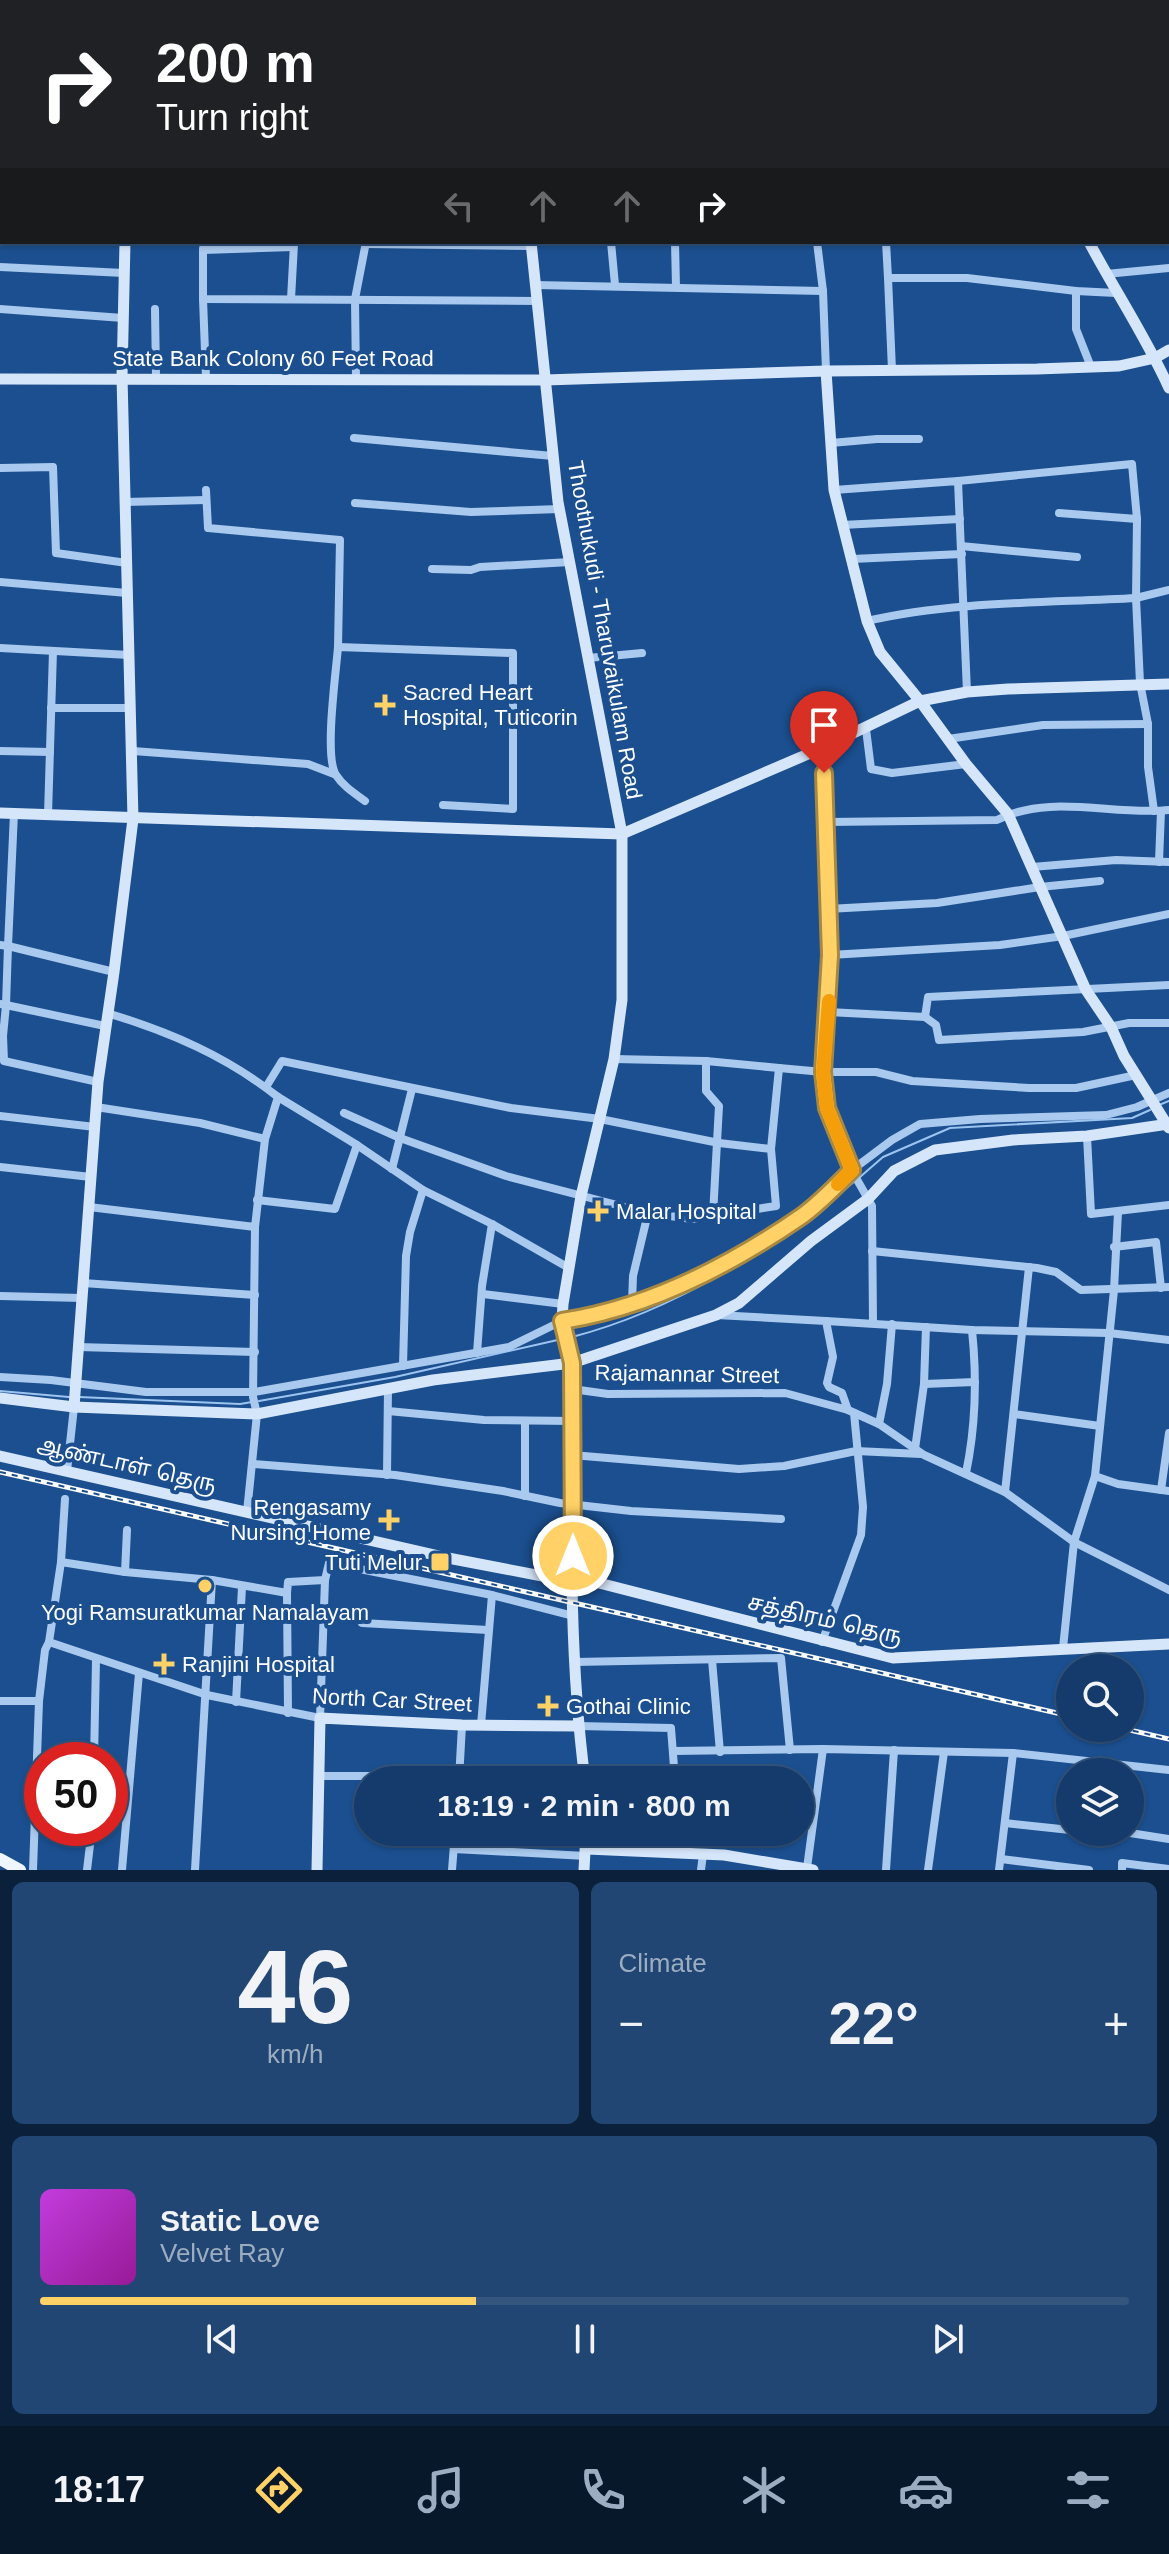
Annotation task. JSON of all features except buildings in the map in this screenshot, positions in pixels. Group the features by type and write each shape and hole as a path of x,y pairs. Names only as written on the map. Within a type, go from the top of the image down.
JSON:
{"main road":[{"path":"0,1859 20,1870"}],"street":[{"path":"67,1471 98,1082 133,819 122,377 125,244"},
{"path":"356,379 355,299 366,244"},
{"name":"Thoothukudi - Tharuvaikulam Road","path":"531,244 560,509 622,834 622,1000 614,1059 581,1196 563,1304 563,1324 571,1359 575,1662 583,1766"},
{"path":"611,244 615,285"},
{"path":"675,244 676,287"},
{"path":"0,1377 75,1396 257,1411 571,1359 716,1315 739,1303 894,1171 935,1150 1168,1125 1086,990 1008,814 880,652 867,621 834,490 823,291 817,244"},
{"path":"886,244 892,370"},
{"path":"1090,244 1169,388"},
{"path":"206,378 204,246 294,245 291,299"},
{"path":"0,267 124,273"},
{"path":"1106,274 1169,268"},
{"path":"888,278 967,278 1116,293"},
{"path":"535,285 823,291"},
{"path":"1076,291 1076,329 1091,367"},
{"path":"203,299 537,301"},
{"path":"0,309 123,318"},
{"path":"155,309 156,377"},
{"name":"State Bank Colony 60 Feet Road","path":"0,379 545,380 1091,367 1119,366 1155,358 1169,350"},
{"path":"354,438 553,456"},
{"path":"831,443 919,439"},
{"path":"834,490 1132,464 1137,519 1136,598 1140,683 1148,724 1148,767 1161,811 1159,862"},
{"path":"0,468 53,467 56,553 127,563"},
{"path":"958,481 967,692"},
{"path":"206,490 208,528 340,540 338,647 331,755 334,774"},
{"path":"125,502 206,500"},
{"path":"355,503 471,512 560,509"},
{"path":"1059,513 1137,519"},
{"path":"842,525 960,519"},
{"path":"852,559 962,550 1077,557"},
{"path":"432,569 471,570 570,562"},
{"path":"0,582 127,593"},
{"path":"867,621 965,608 1136,598 1169,590"},
{"path":"338,647 513,653 513,809 443,805"},
{"path":"0,648 129,655"},
{"path":"48,815 53,651"},
{"path":"588,658 642,653"},
{"path":"0,813 622,834 866,729 920,701 967,692 1169,684"},
{"path":"51,708 131,708"},
{"path":"948,739 1043,725 1148,724"},
{"path":"866,729 871,769 892,773 966,764"},
{"path":"822,748 830,955 823,1072 827,1108 873,1215 873,1322"},
{"path":"0,751 50,752"},
{"path":"133,751 308,764 334,774 365,801"},
{"path":"827,822 997,820 1023,810 1059,807 1161,811"},
{"path":"14,813 11,891 4,946 4,1061 98,1082"},
{"path":"1032,867 1116,860 1169,862"},
{"path":"828,909 937,903 1100,881"},
{"path":"0,888 11,891"},
{"path":"830,955 1000,945 1063,936 1169,914"},
{"path":"4,946 114,972"},
{"path":"925,1017 928,997 1169,985"},
{"path":"3,1004 105,1026"},
{"path":"828,1012 925,1017 936,1025 939,1040 1083,1032 1129,1023 1169,1023"},
{"path":"107,1013 155,1027 214,1053 423,1190 492,1224 569,1268"},
{"path":"614,1059 706,1061 823,1072 876,1072 912,1081 1045,1088 1076,1088 1136,1075"},
{"path":"266,1087 282,1061 511,1108 600,1119 719,1143 771,1149"},
{"path":"706,1061 706,1091 719,1106 713,1215"},
{"path":"344,1113 400,1138 506,1176 648,1213 692,1219 776,1206 771,1149 779,1068"},
{"path":"392,1169 412,1089"},
{"path":"0,1398 146,1392 254,1394 509,1347 563,1324 610,1311 696,1279 804,1215 892,1140 920,1124 1106,1115 1137,1107 1169,1093"},
{"path":"247,1512 257,1411 254,1394 257,1200 265,1139 278,1097"},
{"path":"96,1107 200,1123 265,1139"},
{"path":"0,1116 95,1127"},
{"path":"1087,1136 1091,1214 1169,1205"},
{"path":"257,1200 335,1209 357,1145"},
{"path":"0,1167 91,1177"},
{"path":"403,1366 406,1256 423,1190"},
{"path":"89,1207 255,1227"},
{"path":"1063,1648 1074,1542 1095,1476 1114,1290 1118,1212"},
{"path":"632,1303 633,1276 648,1213"},
{"path":"477,1353 492,1224"},
{"path":"872,1251 1056,1272 1081,1290 1165,1288 1156,1242 1114,1247"},
{"path":"1005,1492 1029,1267"},
{"path":"83,1283 255,1295"},
{"path":"483,1294 563,1304"},
{"path":"0,1296 82,1298"},
{"path":"716,1315 972,1330 1109,1333 1169,1340"},
{"path":"822,1642 861,1535 863,1507 851,1411 842,1393 827,1383 833,1357 826,1321"},
{"path":"879,1424 887,1384 892,1324"},
{"path":"915,1449 924,1384 926,1327"},
{"path":"966,1473 973,1437 975,1382 972,1330"},
{"path":"78,1347 255,1352"},
{"path":"924,1384 975,1382"},
{"path":"387,1475 388,1388"},
{"name":"Rajamannar Street","path":"572,1389 608,1394 785,1393 851,1411 879,1424 924,1455"},
{"path":"388,1411 484,1420 572,1421"},
{"path":"1014,1414 1100,1426"},
{"path":"525,1421 525,1496"},
{"path":"1095,1476 1118,1484 1165,1490 1169,1433"},
{"path":"572,1455 739,1469 784,1466 856,1451 924,1455 1005,1492 1074,1542 1169,1590"},
{"name":"ஆண்டாள் தெரு","path":"0,1456 448,1558 573,1582"},
{"path":"253,1464 387,1475 631,1511 781,1519"},
{"path":"33,1870 39,1701 61,1562 65,1499"},
{"path":"125,1572 127,1530"},
{"path":"61,1562 212,1580 287,1593"},
{"path":"317,1870 325,1580 329,1563 492,1595 574,1616"},
{"path":"195,1870 212,1580"},
{"path":"288,1713 288,1582 325,1580"},
{"name":"சத்திரம் தெரு","path":"573,1582 599,1583 893,1658 1169,1644"},
{"path":"236,1702 242,1587"},
{"path":"481,1725 492,1595"},
{"path":"362,1623 488,1630"},
{"name":"North Car Street","path":"49,1642 207,1695 288,1713 320,1718 462,1725 578,1726"},
{"path":"575,1662 781,1658 790,1750"},
{"path":"94,1742 96,1660"},
{"path":"712,1660 720,1752"},
{"path":"122,1870 139,1673"},
{"path":"0,1701 39,1701"},
{"path":"460,1766 462,1725"},
{"path":"578,1726 671,1728 674,1766"},
{"path":"454,1849 703,1854 759,1859 810,1869 823,1749"},
{"path":"673,1751 823,1749 1013,1753 1169,1770"},
{"path":"886,1870 894,1750"},
{"path":"928,1870 944,1752"},
{"path":"999,1870 1013,1753"},
{"path":"320,1776 354,1776"},
{"path":"1005,1823 1056,1828"},
{"path":"1144,1835 1169,1839"},
{"path":"87,1870 90,1846"},
{"path":"452,1870 454,1846"},
{"path":"584,1870 586,1846"},
{"path":"701,1870 703,1854"},
{"path":"1001,1859 1089,1870"},
{"path":"1122,1870 1122,1863 1169,1869"}],"waterway":[{"path":"1159,1105 1169,1101"},
{"path":"860,1177 883,1157 950,1128 1132,1118 1150,1110"},
{"path":"572,1337 648,1311 722,1274 792,1230 855,1181"},
{"path":"259,1401 395,1377 562,1339"},
{"path":"0,1391 69,1397"},
{"path":"79,1397 252,1402"}],"railway":[{"path":"0,1472 1056,1713"},
{"path":"1144,1733 1169,1739"}],"slow traffic":[{"path":"829,1001 823,1072 827,1108 852,1170 838,1184"}],"place":[{"name":"Sacred Heart Hospital, Tuticorin","path":"385,705"},
{"name":"Malar Hospital","path":"598,1211"},
{"name":"Rengasamy Nursing Home","path":"389,1520"},
{"name":"Tuti Melur","path":"440,1562"},
{"name":"Yogi Ramsuratkumar Namalayam","path":"205,1586"},
{"name":"Ranjini Hospital","path":"164,1664"},
{"name":"Gothai Clinic","path":"548,1706"}],"route":[{"path":"573,1556 572,1363 562,1321 610,1311 696,1279 804,1215 852,1170 827,1108 823,1072 830,955 824,773"}]}
